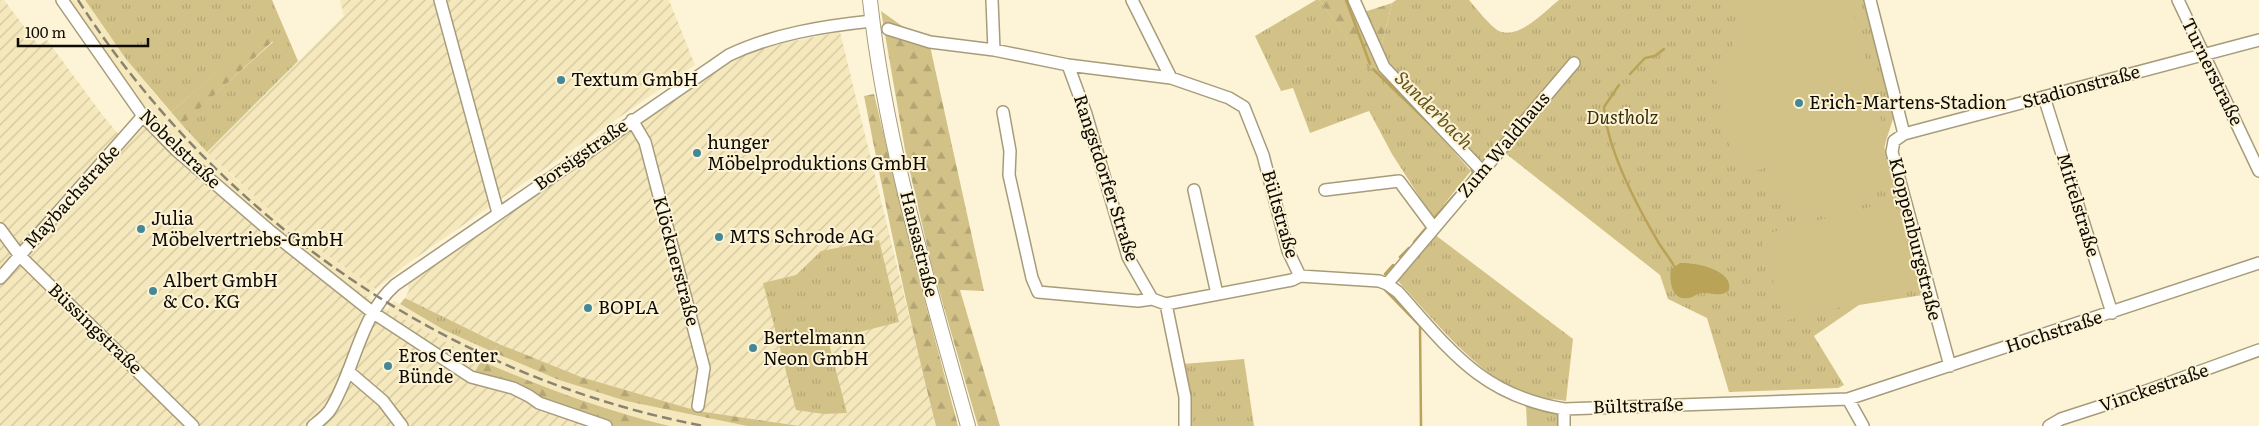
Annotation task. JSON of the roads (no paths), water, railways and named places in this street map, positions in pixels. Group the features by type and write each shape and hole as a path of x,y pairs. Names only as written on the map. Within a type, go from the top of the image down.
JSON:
{"main road":[{"name":"Hansastraße","path":"870,0 889,118 920,255 968,426"}],"street":[{"name":"Nobelstraße","path":"62,0 143,116 176,150 270,231 372,312 470,377 513,388 529,396 539,404 602,426"},
{"path":"440,0 498,213"},
{"path":"992,0 994,50"},
{"path":"1132,0 1171,78"},
{"path":"1354,0 1384,67 1482,171"},
{"name":"Kloppenburgstraße","path":"1870,0 1904,134 1894,141 1892,152 1950,366"},
{"name":"Turnerstraße","path":"2178,0 2259,171"},
{"name":"Borsigstraße","path":"313,426 329,411 372,312 395,285 729,55 748,46 829,25 872,21"},
{"name":"Bültstraße","path":"888,28 930,42 994,50 1068,65 1171,78 1229,98 1244,107 1263,155 1288,251 1300,276 1379,281 1388,284 1398,292 1468,368 1522,400 1564,408 1848,399"},
{"name":"Stadionstraße","path":"1904,134 2259,40"},
{"name":"Zum Waldhaus","path":"1388,284 1574,63"},
{"name":"Rangstdorfer Straße","path":"1068,65 1086,114 1128,257 1152,299"},
{"name":"Mittelstraße","path":"2044,97 2112,313"},
{"path":"1003,112 1010,151 1009,175 1032,278 1038,292 1138,301 1152,299 1166,304 1292,280 1300,276"},
{"name":"Maybachstraße","path":"0,278 143,116"},
{"name":"Klöcknerstraße","path":"632,120 645,142 704,368 698,406"},
{"path":"1325,190 1399,181 1434,228"},
{"path":"1194,190 1217,294"},
{"name":"Büssingstraße","path":"0,230 20,256 193,426"},
{"name":"Hochstraße","path":"1848,399 2259,263"},
{"path":"1166,304 1185,397 1185,426"},
{"name":"Vinckestraße","path":"2049,426 2061,419 2135,395 2259,350"},
{"path":"348,371 383,401 402,426"},
{"path":"1848,399 1863,426"},
{"path":"1564,408 1564,426"}],"waterway":[{"name":"Sunderbach","path":"1346,0 1370,64"},
{"path":"1630,74 1645,58 1655,56 1664,49"},
{"name":"Sunderbach","path":"1373,69 1430,124"},
{"path":"1619,85 1604,107 1611,140 1624,176 1640,210 1674,266"},
{"name":"Sunderbach","path":"1468,180 1473,173 1471,167"},
{"name":"Sunderbach","path":"1434,218 1464,184"},
{"name":"Sunderbach","path":"1414,242 1426,228"},
{"name":"Sunderbach","path":"1400,257 1409,248"},
{"name":"Sunderbach","path":"1385,274 1393,265"},
{"name":"Sunderbach","path":"1385,290 1420,326 1421,426"}],"railway":[{"path":"78,0 135,79 199,152 270,218 348,277 430,328 518,370 609,403 704,426"}],"place":[{"name":"Textum GmbH","path":"561,80"},
{"name":"Erich-Martens-Stadion","path":"1799,103"},
{"name":"hunger Möbelproduktions GmbH","path":"697,153"},
{"name":"Julia Möbelvertriebs-GmbH","path":"141,229"},
{"name":"MTS Schrode AG","path":"719,237"},
{"name":"Albert GmbH & Co. KG","path":"153,291"},
{"name":"BOPLA","path":"588,308"},
{"name":"Bertelmann Neon GmbH","path":"753,348"},
{"name":"Eros Center Bünde","path":"388,366"}],"park label":[{"name":"Dustholz","path":"1622,118"}]}
